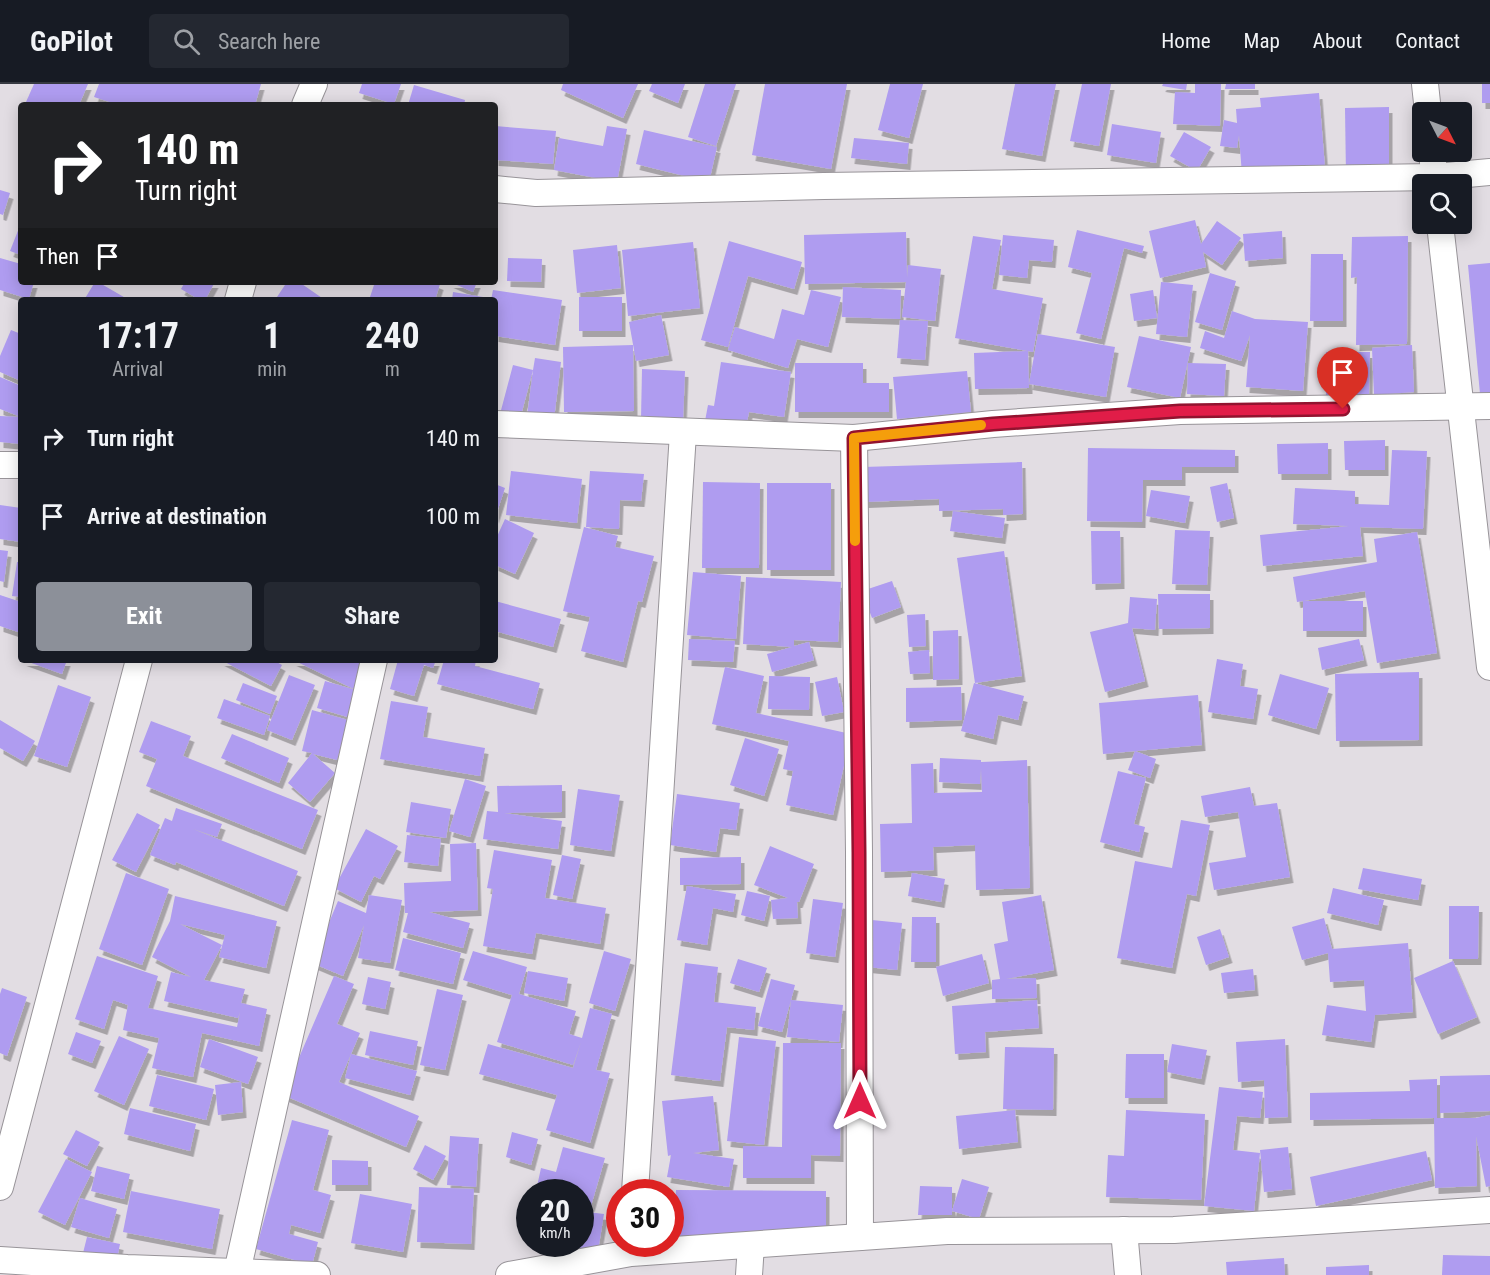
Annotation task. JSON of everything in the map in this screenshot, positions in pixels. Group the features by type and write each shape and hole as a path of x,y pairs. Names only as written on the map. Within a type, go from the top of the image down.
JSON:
{"street":[{"path":"306,102 314,84"},
{"path":"1425,84 1427,102"},
{"path":"1472,175 1490,172"},
{"path":"498,189 536,193 824,186 1412,181"},
{"path":"1441,234 1490,667"},
{"path":"498,424 854,438 993,424 1180,411 1490,406"},
{"path":"636,1179 683,433"},
{"path":"854,438 861,1237"},
{"path":"0,465 18,465"},
{"path":"0,1187 138,663"},
{"path":"237,1272 373,663"},
{"path":"684,1247 752,1245 947,1232 1174,1230 1490,1210"},
{"path":"1124,1230 1128,1275"},
{"path":"749,1275 752,1245"},
{"path":"509,1275 606,1254"},
{"path":"0,1260 127,1269 317,1275"}],"building":[{"path":"34,84 88,84 80,102 26,102"},
{"path":"99,84 261,84 256,102 110,102 94,97"},
{"path":"362,84 401,84 395,102 359,93"},
{"path":"563,84 638,84 623,118 561,90"},
{"path":"652,84 685,84 678,103 649,91"},
{"path":"705,84 736,84 716,146 688,137"},
{"path":"765,84 847,84 831,169 752,155"},
{"path":"890,84 923,84 909,138 878,130"},
{"path":"1015,84 1056,84 1042,156 1002,149"},
{"path":"1082,84 1111,84 1099,146 1070,141"},
{"path":"1163,84 1187,84 1186,90 1162,86"},
{"path":"1195,84 1221,84 1220,126 1173,124 1175,92 1195,93"},
{"path":"1226,84 1255,84 1255,89 1225,89"},
{"path":"1482,84 1490,84 1490,103 1482,103"},
{"path":"414,85 465,100 465,102 409,102"},
{"path":"1319,93 1325,168 1242,175 1239,135 1237,148 1220,146 1224,120 1237,123 1236,109 1261,107 1260,98"},
{"path":"1389,107 1389,176 1346,177 1345,108"},
{"path":"1112,124 1161,132 1156,163 1107,155"},
{"path":"498,126 556,131 553,164 498,160"},
{"path":"607,126 627,129 617,182 554,170 559,138 603,146"},
{"path":"644,130 717,147 709,182 636,164"},
{"path":"1184,132 1211,147 1197,171 1170,156"},
{"path":"854,138 909,143 907,164 851,158"},
{"path":"0,190 10,193 3,215 0,214"},
{"path":"1195,220 1201,244 1217,221 1241,238 1222,265 1203,252 1206,267 1160,278 1149,231"},
{"path":"1077,230 1144,246 1142,253 1124,248 1101,339 1076,333 1092,273 1068,267"},
{"path":"18,231 18,254 10,251"},
{"path":"1282,231 1283,258 1245,261 1243,234"},
{"path":"906,232 907,278 908,265 941,269 935,321 902,317 906,282 805,284 804,235"},
{"path":"1003,235 1054,240 1052,262 1029,260 1027,278 999,275"},
{"path":"973,236 1001,240 992,289 1043,298 1033,352 955,338"},
{"path":"1408,236 1407,344 1356,345 1357,277 1351,278 1352,237"},
{"path":"729,241 802,262 794,289 748,276 728,347 701,340"},
{"path":"693,242 700,308 628,316 622,250"},
{"path":"617,245 621,288 577,293 573,250"},
{"path":"1311,254 1343,254 1343,321 1310,321"},
{"path":"0,258 18,263 18,285 33,285 30,297 0,290"},
{"path":"508,258 542,259 541,282 507,281"},
{"path":"1490,263 1490,393 1480,394 1468,265"},
{"path":"1210,273 1236,281 1222,330 1195,322"},
{"path":"1161,282 1193,285 1187,337 1156,334"},
{"path":"93,285 103,285 124,297 86,297"},
{"path":"183,285 213,285 207,297 195,297 181,289"},
{"path":"285,285 303,285 321,297 277,297"},
{"path":"374,285 440,285 436,297 370,297"},
{"path":"457,285 476,285 473,292"},
{"path":"843,287 901,290 900,319 842,317"},
{"path":"493,290 562,300 555,345 498,336 498,297 492,297"},
{"path":"811,290 841,297 828,347 797,339 788,368 728,350 735,327 774,339 782,309 804,315"},
{"path":"1153,290 1157,318 1134,321 1130,294"},
{"path":"453,292 483,297 452,297"},
{"path":"579,297 622,297 622,331 579,331"},
{"path":"1232,311 1255,319 1308,322 1303,391 1246,387 1250,335 1241,361 1200,348 1205,331 1224,338"},
{"path":"661,315 669,355 636,361 629,322"},
{"path":"900,320 928,321 925,360 897,358"},
{"path":"11,330 18,333 18,380 0,372 0,356"},
{"path":"1038,334 1115,347 1106,397 1029,384"},
{"path":"1139,336 1191,347 1180,398 1127,387"},
{"path":"633,345 634,411 564,412 563,347"},
{"path":"1412,345 1414,392 1374,395 1372,348"},
{"path":"1028,351 1029,388 975,389 974,353"},
{"path":"1326,352 1370,352 1369,395 1326,395"},
{"path":"535,358 561,362 554,419 527,416"},
{"path":"721,362 791,372 784,417 749,412 746,427 705,421 708,405 714,406"},
{"path":"795,363 863,363 863,383 889,383 889,412 795,412"},
{"path":"1188,363 1226,364 1224,396 1187,394"},
{"path":"513,365 533,370 520,419 500,414"},
{"path":"642,369 685,371 683,421 641,419"},
{"path":"967,371 971,412 897,419 893,377"},
{"path":"0,377 18,385 18,416 0,409"},
{"path":"0,416 18,417 18,444 0,442"},
{"path":"1385,440 1385,470 1345,470 1344,441"},
{"path":"1328,443 1328,474 1278,474 1277,444"},
{"path":"1088,448 1235,450 1235,467 1182,467 1182,480 1143,480 1142,522 1087,521"},
{"path":"1392,450 1427,451 1423,529 1360,527 1363,556 1263,566 1260,535 1349,526 1293,524 1295,488 1355,491 1355,504 1389,505"},
{"path":"1022,462 1023,514 1003,515 1003,509 939,511 939,499 865,502 863,467"},
{"path":"511,471 582,479 577,523 506,515"},
{"path":"590,471 644,474 641,501 620,500 619,529 586,527"},
{"path":"703,482 760,483 759,568 702,568"},
{"path":"767,483 831,483 831,570 767,570"},
{"path":"1227,483 1234,518 1217,522 1210,487"},
{"path":"498,485 505,488 498,509"},
{"path":"1151,490 1190,496 1185,523 1146,516"},
{"path":"0,505 18,508 18,542 0,539"},
{"path":"953,511 1005,518 1002,538 950,531"},
{"path":"505,519 534,533 515,574 498,566 498,534"},
{"path":"584,527 618,536 615,547 654,556 642,602 638,601 623,662 581,651 590,617 563,611"},
{"path":"1175,530 1210,531 1207,585 1172,584"},
{"path":"1091,531 1120,531 1121,583 1092,584"},
{"path":"1417,532 1437,653 1377,663 1365,591 1297,602 1293,577 1377,562 1374,539"},
{"path":"0,550 8,551 4,582 0,581"},
{"path":"1004,551 1022,676 975,683 957,558"},
{"path":"17,562 18,562 18,597 12,596"},
{"path":"693,572 741,576 736,639 687,635"},
{"path":"746,577 841,582 838,642 794,640 794,646 809,642 814,660 772,672 767,654 792,647 743,644"},
{"path":"892,581 901,607 872,618 862,591"},
{"path":"1158,594 1210,594 1210,628 1159,629"},
{"path":"0,595 18,601 18,632 0,626"},
{"path":"1130,597 1157,599 1155,630 1132,628 1145,681 1105,692 1090,632 1128,623"},
{"path":"1303,601 1363,601 1363,631 1303,631"},
{"path":"498,602 561,619 553,647 498,632"},
{"path":"925,614 926,646 909,647 907,615"},
{"path":"958,630 959,679 933,680 933,631"},
{"path":"689,639 735,641 733,662 688,660"},
{"path":"1359,639 1364,660 1322,670 1318,648"},
{"path":"929,650 930,673 910,674 908,652"},
{"path":"1217,659 1243,664 1240,686 1258,689 1253,719 1208,712"},
{"path":"31,663 66,663 62,674"},
{"path":"227,663 278,663 282,665 271,686"},
{"path":"299,663 368,663 356,690"},
{"path":"397,663 435,663 433,668 424,665 414,696 390,689"},
{"path":"443,663 476,663 475,666 540,683 533,709 437,684"},
{"path":"725,667 764,676 756,713 851,734 833,815 786,805 793,771 783,769 789,741 712,724"},
{"path":"1419,672 1419,740 1336,741 1335,674"},
{"path":"1280,674 1329,688 1316,729 1268,715"},
{"path":"289,675 315,685 292,740 267,730"},
{"path":"769,676 810,677 809,710 768,709"},
{"path":"837,677 844,712 822,716 815,682"},
{"path":"325,681 359,691 351,718 317,708"},
{"path":"243,683 277,696 270,714 236,700"},
{"path":"974,683 1024,696 1018,720 998,715 993,739 961,731"},
{"path":"58,685 91,697 67,767 34,756"},
{"path":"961,687 962,720 906,722 906,688"},
{"path":"1198,695 1202,745 1103,754 1099,703"},
{"path":"224,699 270,716 264,735 217,718"},
{"path":"391,701 428,707 423,737 485,748 480,776 380,759"},
{"path":"312,710 348,720 337,760 313,754 335,773 310,802 288,783 312,753 302,751"},
{"path":"0,720 35,741 23,761 0,748"},
{"path":"151,721 191,736 183,756 318,810 302,849 146,786 157,759 139,752"},
{"path":"232,734 289,758 279,783 221,758"},
{"path":"745,738 779,749 764,796 730,785"},
{"path":"1135,751 1156,759 1150,778 1128,770"},
{"path":"940,758 981,760 981,762 1027,760 1030,888 976,890 975,845 933,847 934,870 881,872 880,824 912,823 911,764 933,763 934,793 982,792 981,768 980,784 939,782"},
{"path":"1118,771 1146,778 1134,824 1145,827 1139,852 1100,842"},
{"path":"465,779 486,786 470,837 449,831"},
{"path":"562,785 562,812 504,813 562,821 558,849 483,839 487,811 498,812 497,786"},
{"path":"1250,787 1254,806 1277,803 1290,877 1214,890 1209,863 1246,857 1238,812 1205,817 1201,796"},
{"path":"578,789 620,795 611,851 570,845"},
{"path":"677,794 740,803 736,830 720,828 716,852 670,845"},
{"path":"411,802 451,809 446,838 406,832"},
{"path":"176,808 222,824 217,837 193,829 298,871 284,906 176,862 175,865 150,855 165,818 172,821"},
{"path":"137,813 160,825 136,872 112,860"},
{"path":"1181,820 1210,825 1196,896 1187,894 1172,968 1117,958 1135,861 1172,868"},
{"path":"366,829 398,846 380,879 374,876 361,902 334,888"},
{"path":"407,835 441,839 438,866 404,862"},
{"path":"476,843 478,910 429,912 470,923 463,948 403,932 408,913 405,913 404,883 451,881 450,844"},
{"path":"770,846 814,864 799,902 797,902 798,918 773,919 771,900 788,898 754,885"},
{"path":"494,850 552,860 545,898 606,908 600,944 536,933 532,954 483,946 493,889 487,888"},
{"path":"562,855 581,859 572,899 553,895"},
{"path":"741,857 741,884 680,885 680,858"},
{"path":"1363,868 1422,879 1418,900 1358,889"},
{"path":"126,873 169,889 142,965 99,949"},
{"path":"912,873 945,879 941,902 908,896"},
{"path":"687,886 736,894 733,912 713,908 707,945 677,940"},
{"path":"1333,888 1384,900 1378,925 1327,913"},
{"path":"747,891 770,896 764,921 741,915"},
{"path":"369,895 402,900 390,963 358,958 364,925 343,976 312,963 338,901 366,913"},
{"path":"1041,895 1054,970 1006,979 1036,978 1037,998 992,999 992,980 1000,979 994,944 1008,941 1002,902"},
{"path":"175,896 277,921 266,968 219,957 225,935 180,924 222,945 204,980 245,989 241,1003 267,1009 259,1046 202,1033 193,1077 152,1068 159,1038 123,1030 128,1005 113,1000 104,1029 75,1019 97,956 158,976 148,1008 237,1027 240,1012 238,1018 164,1001 171,972 191,977 152,957 170,921"},
{"path":"813,899 843,903 835,957 806,953"},
{"path":"1449,906 1479,906 1478,959 1449,959"},
{"path":"912,917 936,917 936,962 911,962"},
{"path":"1324,918 1332,949 1408,943 1413,1012 1375,1015 1371,1042 1322,1035 1327,1005 1366,1011 1364,980 1330,982 1328,953 1302,960 1292,927"},
{"path":"872,920 902,923 897,970 867,967"},
{"path":"1220,929 1229,957 1206,965 1197,937"},
{"path":"403,938 461,953 453,984 395,970"},
{"path":"473,951 527,967 519,994 576,1011 569,1034 582,1038 590,1008 612,1014 596,1070 610,1073 590,1143 546,1130 557,1095 479,1074 488,1044 573,1068 581,1042 573,1065 497,1042 512,995 463,980"},
{"path":"604,951 631,959 615,1011 589,1003"},
{"path":"982,954 989,983 943,996 936,967"},
{"path":"738,959 767,968 759,992 730,983"},
{"path":"1453,961 1477,1017 1438,1034 1414,978"},
{"path":"685,963 718,967 714,1002 756,1007 754,1030 727,1027 720,1081 671,1075"},
{"path":"1253,969 1255,990 1224,993 1221,973"},
{"path":"528,971 568,978 564,1001 524,993"},
{"path":"334,976 354,984 337,1024 360,1033 339,1082 419,1116 406,1147 283,1095"},
{"path":"368,977 391,982 385,1009 362,1004"},
{"path":"771,979 795,985 782,1032 758,1026"},
{"path":"2,988 27,997 7,1056 0,1053 0,994"},
{"path":"437,989 463,995 445,1070 420,1065"},
{"path":"791,1000 843,1005 839,1042 787,1037"},
{"path":"1037,1000 1039,1028 985,1032 986,1052 955,1054 952,1006"},
{"path":"370,1031 418,1041 413,1065 365,1055"},
{"path":"76,1032 101,1041 92,1063 68,1054"},
{"path":"119,1036 149,1049 124,1105 94,1091"},
{"path":"739,1037 776,1041 764,1145 727,1141"},
{"path":"209,1039 258,1057 248,1084 200,1067"},
{"path":"1285,1039 1288,1117 1265,1118 1264,1080 1238,1082 1236,1042"},
{"path":"783,1043 841,1043 840,1156 811,1155 811,1178 743,1178 743,1146 782,1147"},
{"path":"1172,1044 1207,1050 1201,1079 1167,1072"},
{"path":"1005,1047 1054,1048 1053,1110 1003,1109"},
{"path":"351,1054 417,1071 410,1095 345,1078"},
{"path":"1126,1054 1164,1054 1164,1098 1125,1098"},
{"path":"157,1075 214,1089 206,1120 149,1106"},
{"path":"1490,1075 1490,1111 1440,1113 1440,1076"},
{"path":"1437,1079 1437,1118 1476,1118 1490,1115 1490,1186 1486,1187 1476,1136 1477,1186 1435,1188 1434,1118 1310,1120 1310,1093 1410,1091 1409,1080"},
{"path":"241,1082 243,1112 218,1115 215,1085"},
{"path":"1219,1087 1263,1092 1260,1118 1237,1116 1233,1150 1260,1153 1254,1211 1204,1206"},
{"path":"713,1096 719,1150 693,1153 734,1159 729,1187 667,1177 671,1155 668,1156 662,1101"},
{"path":"130,1108 196,1124 190,1151 124,1134"},
{"path":"1015,1110 1018,1142 959,1149 956,1116"},
{"path":"1126,1110 1205,1114 1201,1200 1106,1197 1108,1155 1124,1156"},
{"path":"292,1120 329,1130 313,1190 331,1195 320,1233 291,1225 289,1234 318,1242 312,1265 256,1249"},
{"path":"76,1130 100,1142 87,1166 63,1154"},
{"path":"512,1132 538,1139 531,1165 506,1157"},
{"path":"450,1136 479,1138 476,1187 447,1185"},
{"path":"425,1145 446,1156 433,1180 413,1169"},
{"path":"563,1147 605,1158 594,1196 594,1179 539,1179 541,1168 556,1172"},
{"path":"1288,1147 1292,1189 1264,1192 1260,1150"},
{"path":"1426,1151 1432,1180 1316,1206 1310,1177"},
{"path":"66,1159 92,1172 65,1225 38,1212"},
{"path":"332,1160 368,1161 368,1185 332,1185"},
{"path":"97,1166 130,1174 124,1199 91,1191"},
{"path":"962,1179 989,1187 979,1219 952,1211"},
{"path":"920,1186 952,1187 952,1215 918,1215"},
{"path":"419,1187 474,1189 471,1244 417,1242"},
{"path":"684,1190 826,1191 826,1244 684,1243"},
{"path":"131,1191 220,1209 212,1249 123,1232"},
{"path":"360,1194 412,1204 403,1252 351,1243"},
{"path":"80,1198 117,1209 109,1238 71,1227"},
{"path":"594,1213 604,1214 598,1251 594,1250"},
{"path":"87,1237 120,1244 115,1269 81,1261"},
{"path":"1443,1255 1490,1256 1490,1275 1442,1275"},
{"path":"1284,1258 1285,1275 1227,1275 1226,1262"},
{"path":"1369,1265 1369,1275 1326,1275 1326,1267"}],"slow traffic":[{"path":"855,541 854,438 981,425"}],"route":[{"path":"860,1101 854,438 993,424 1180,411 1343,409"}]}
